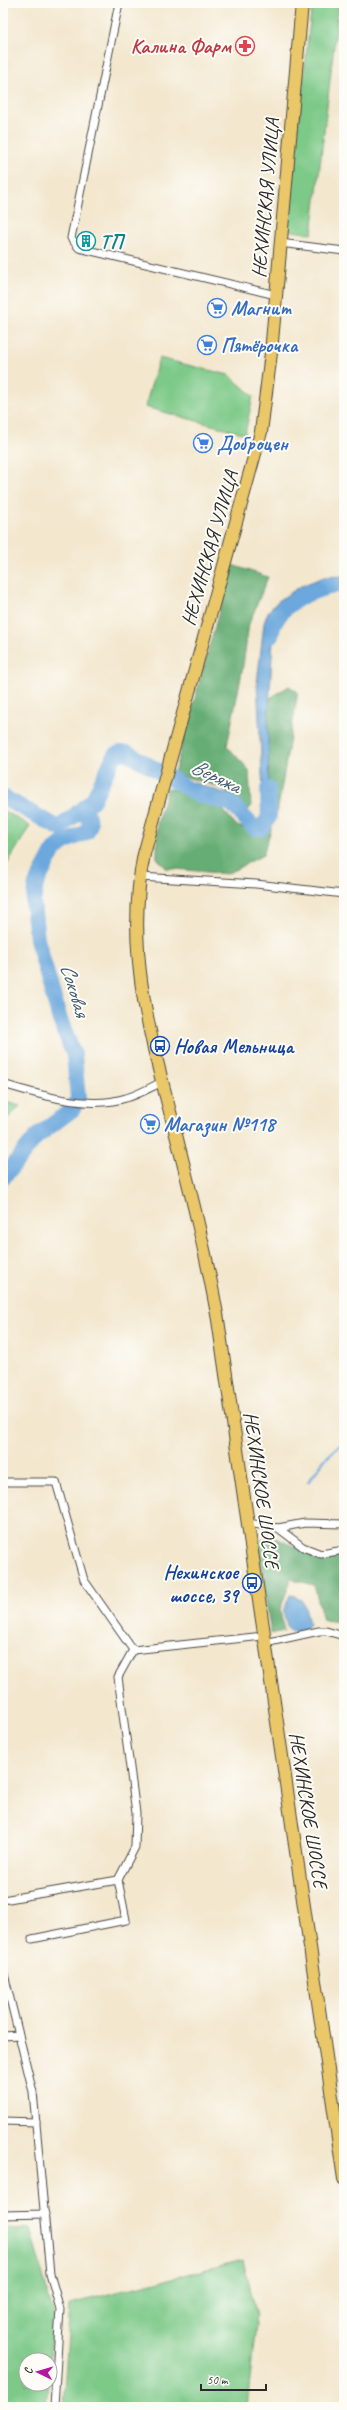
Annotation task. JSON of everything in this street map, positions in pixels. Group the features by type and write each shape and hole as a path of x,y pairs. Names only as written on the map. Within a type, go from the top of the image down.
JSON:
{"main road":[{"name":"НЕХИНСКАЯ УЛИЦА","path":"155,813 261,432 276,295 302,3"},
{"name":"НЕХИНСКОЕ ШОССЕ","path":"155,813 140,877 136,925 137,963 144,1003 162,1082 209,1269 225,1362 344,2179"}],"street":[{"path":"119,3 71,238 79,248 276,295"},
{"path":"280,243 344,252"},
{"path":"140,877 256,884 344,894"},
{"path":"3,1084 45,1098 103,1102 126,1099 162,1082"},
{"path":"3,1482 56,1482 84,1580 133,1650"},
{"path":"248,1523 278,1528 305,1523 344,1524"},
{"path":"278,1528 303,1547 321,1554 344,1550"},
{"path":"133,1650 265,1640 319,1631 326,1631 344,1636"},
{"path":"32,1939 126,1920 118,1880 135,1847 136,1813 118,1677 133,1650"},
{"path":"3,1900 118,1880"},
{"path":"3,1970 33,2092 50,2274 60,2309 54,2407"},
{"path":"3,2036 19,2035"},
{"path":"3,2121 36,2122"},
{"path":"3,2215 45,2214"}],"green space":[{"path":"312,3 339,3 312,234 286,230"},
{"path":"159,358 229,375 253,396 245,434 145,407"},
{"path":"232,565 268,577 249,624 242,672 227,746 249,770 251,807 246,812 224,789 174,773"},
{"path":"289,686 298,692 278,808 263,855 227,874 166,868 157,858 157,824 167,788 217,803 237,826 254,831 267,811 267,700"},
{"path":"3,810 30,826 3,871"},
{"path":"3,1101 20,1106 3,1123"},
{"path":"274,1537 321,1559 344,1553 344,1609 340,1622 323,1620 314,1585 291,1579 280,1610 284,1631 271,1634 257,1545 259,1539"},
{"path":"3,2228 30,2229 53,2312 50,2352 18,2352 18,2392 47,2392 46,2407 3,2407"},
{"path":"243,2260 257,2315 247,2407 63,2407 70,2304"}],"water":[{"path":"344,576 344,585 324,588 303,596 286,608 274,624 268,722 269,814 266,819 260,824 251,825 231,804 177,786 180,778 230,795 252,819 257,820 262,817 264,810 257,683 264,623 268,612 278,601 301,586 324,577"},
{"path":"290,1595 299,1598 306,1610 309,1624 304,1630 293,1632 288,1629 283,1612"}],"waterway":[{"name":"Веряжа","path":"271,636 274,624 288,606 298,599 320,589 344,584"},
{"name":"Веряжа","path":"3,797 59,828 93,800 114,756 120,753 128,753 197,794 232,804 254,828 262,828 269,817 268,789"},
{"name":"Соковая","path":"3,1178 37,1136 73,1109 78,1098 74,1055 60,1020 37,939 33,903 36,884 54,850 64,842 87,832 90,824 85,808"},
{"path":"308,1482 325,1459 344,1442"}],"place":[{"name":"Калина Фарм","path":"245,46"},
{"name":"ТП","path":"86,241"},
{"name":"Магнит","path":"217,308"},
{"name":"Пятёрочка","path":"207,345"},
{"name":"Доброцен","path":"203,443"},
{"name":"Новая Мельница","path":"160,1046"},
{"name":"Магазин №118","path":"150,1124"},
{"name":"Нехинское шоссе, 39","path":"252,1583"}]}
